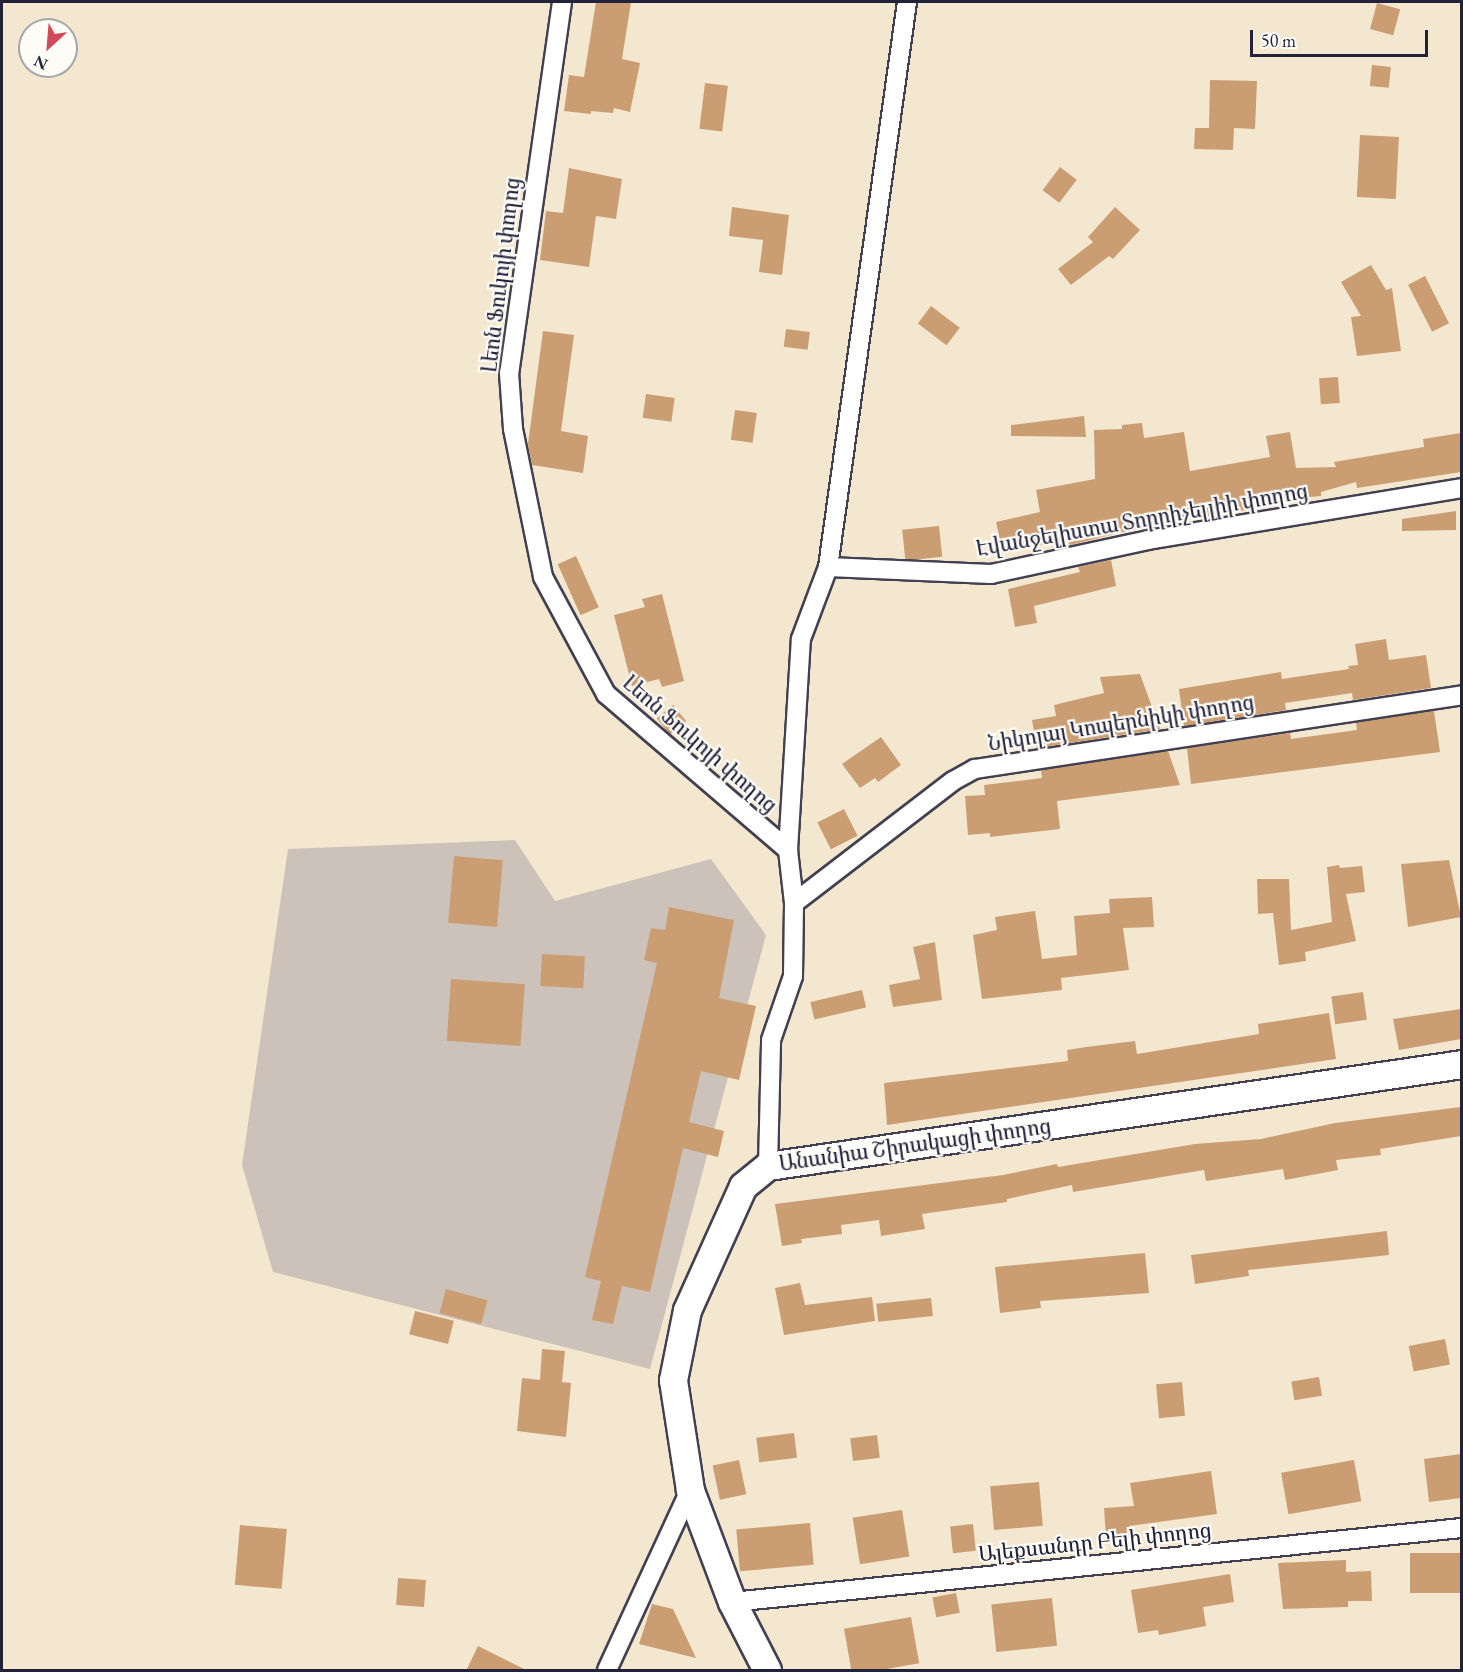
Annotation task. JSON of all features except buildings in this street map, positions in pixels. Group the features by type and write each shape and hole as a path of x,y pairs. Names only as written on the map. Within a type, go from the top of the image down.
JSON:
{"main road":[{"name":"Անանիա Շիրակացի փողոց","path":"767,1671 732,1602 690,1490 673,1380 677,1350 687,1310 743,1186 768,1166 1461,1064"}],"street":[{"name":"Լեոն Ֆուկոյի փողոց","path":"562,2 509,373 513,429 543,578 606,694 788,850"},
{"path":"768,1166 771,1040 793,975 794,903 788,850 801,639 828,567 907,2"},
{"name":"Էվանջելիստա Տորրիչելլիի փողոց","path":"828,567 991,574 1148,540 1461,488"},
{"name":"Նիկոլայ Կոպերնիկի փողոց","path":"794,903 953,781 975,769 1461,695"},
{"path":"607,1671 690,1490"},
{"name":"Ալեքսանդր Բելի փողոց","path":"732,1602 1461,1528"}],"shaded area":[{"path":"515,840 555,901 711,859 766,935 650,1369 273,1272 242,1165 288,849"}]}
